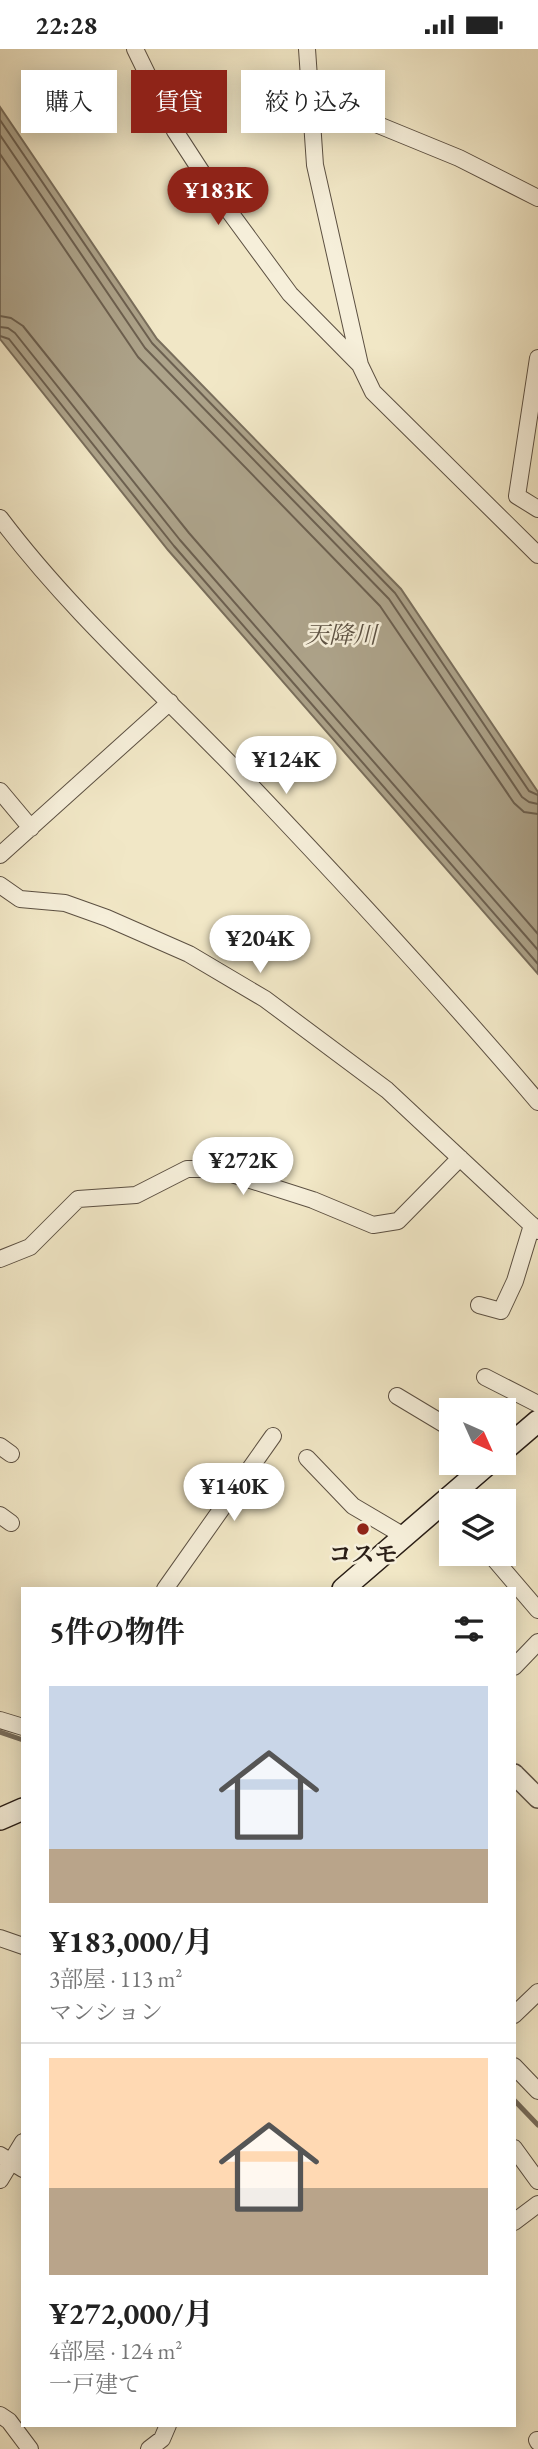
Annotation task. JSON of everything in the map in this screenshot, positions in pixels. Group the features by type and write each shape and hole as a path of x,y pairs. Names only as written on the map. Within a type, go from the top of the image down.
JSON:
{"main road":[{"path":"516,1440 538,1421"},
{"path":"464,1489 478,1475"},
{"path":"345,1587 404,1536 439,1512"},
{"path":"0,1819 21,1810"}],"street":[{"path":"135,49 174,131 212,188 290,294 360,365"},
{"path":"307,49 308,70"},
{"path":"385,128 458,158 538,198"},
{"path":"313,133 315,165 360,365 373,393 538,555"},
{"path":"538,358 517,496 538,509"},
{"path":"0,518 31,559 239,773 465,1016 538,1102"},
{"path":"0,855 170,702"},
{"path":"0,791 30,828"},
{"path":"0,885 20,899 65,903 107,918 189,954 265,999 387,1090 535,1228 501,1311 479,1305"},
{"path":"0,1259 30,1247 78,1199 136,1195 187,1169 216,1170 313,1200 373,1225 398,1221 460,1158"},
{"path":"485,1377 538,1404"},
{"path":"397,1396 439,1421"},
{"path":"166,1587 273,1436"},
{"path":"307,1458 353,1506 404,1536"},
{"path":"500,1566 538,1610"},
{"path":"516,1665 538,1642"},
{"path":"0,1720 21,1726"},
{"path":"516,1776 538,1798"},
{"path":"0,1938 21,1945"},
{"path":"516,2013 538,1992"},
{"path":"516,2070 538,2091"},
{"path":"0,2180 21,2145"},
{"path":"516,2151 538,2181"},
{"path":"516,2220 538,2204"},
{"path":"0,2415 9,2421 30,2449"},
{"path":"149,2449 162,2439 167,2427"}],"water":[{"name":"天降川","path":"0,107 157,339 401,589 538,792 538,974 168,550 0,339"}],"waterway":[{"path":"0,1732 21,1739"},
{"path":"516,2102 538,2125"}],"place":[{"name":"コスモ","path":"363,1529"}]}
